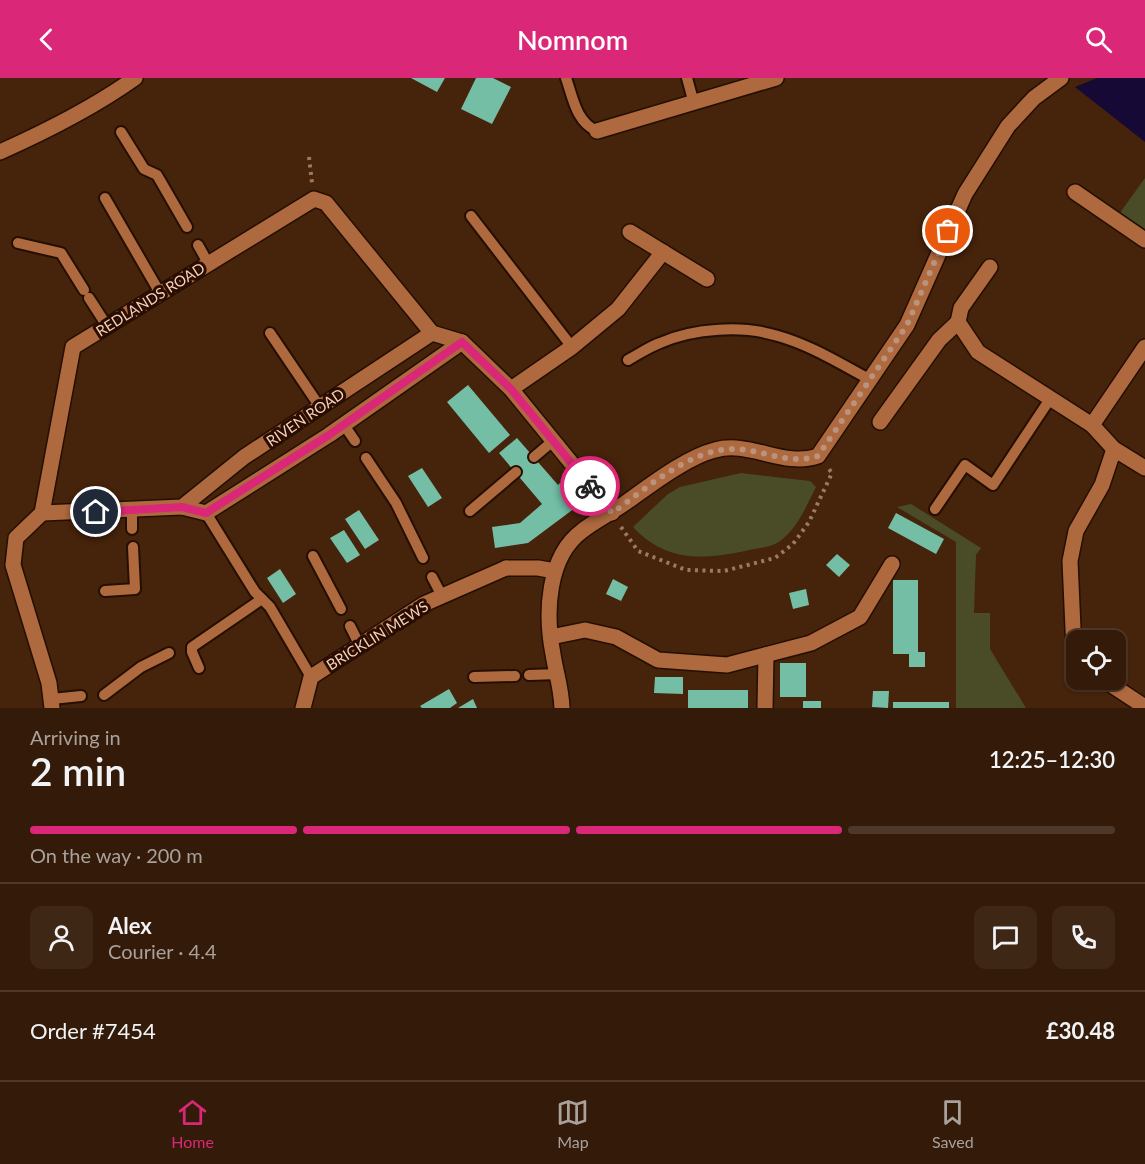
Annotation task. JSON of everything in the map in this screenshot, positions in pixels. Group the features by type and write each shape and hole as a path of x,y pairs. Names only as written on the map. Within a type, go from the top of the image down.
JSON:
{"street":[{"path":"0,152 48,130 109,97 135,78"},
{"path":"597,130 693,100 705,100 776,78"},
{"path":"562,708 559,674 553,656 551,637 550,594 555,571 564,550 581,531 684,465 715,449 739,449 805,460 818,456 907,325 965,194 1008,126 1034,98 1061,78"},
{"path":"1075,192 1145,240"},
{"path":"314,199 326,203 432,333 462,342 511,389 612,513"},
{"name":"REDLANDS ROAD","path":"42,513 74,347 314,199"},
{"path":"630,232 707,279"},
{"path":"511,389 572,348 618,309 663,252"},
{"path":"880,422 939,340 958,322 962,308 990,267"},
{"path":"958,322 978,352 1092,425 1114,449 1145,468"},
{"name":"RIVEN ROAD","path":"182,507 244,457 432,333"},
{"name":"RIVEN ROAD","path":"206,513 344,425 462,342"},
{"path":"1092,425 1145,347"},
{"path":"1072,630 1070,561 1076,531 1102,485 1114,449"},
{"path":"52,703 13,565 16,538 42,513 132,511 182,507 206,513"},
{"path":"551,637 585,630 616,637 658,660 727,664 811,643 860,617 892,564"},
{"name":"BRICKLIN MEWS","path":"303,708 311,677 424,604 506,568 538,568 555,571"},
{"path":"765,708 766,655"},
{"path":"1119,690 1145,707"}],"lane":[{"path":"566,78 579,117 587,127 597,130"},
{"path":"687,78 693,100"},
{"path":"121,132 144,169 157,175 187,227"},
{"path":"105,198 160,292"},
{"path":"471,216 572,348"},
{"path":"18,243 61,253 107,326"},
{"path":"198,245 208,263"},
{"path":"628,360 662,342 702,333 739,330 777,335 820,353 869,379"},
{"path":"270,333 320,407"},
{"path":"935,510 965,465 993,485 1050,399"},
{"path":"344,425 355,441"},
{"path":"534,457 553,441"},
{"path":"366,458 396,503 423,558"},
{"path":"470,511 516,472"},
{"path":"132,511 132,529"},
{"path":"206,513 255,592 270,607 311,677"},
{"path":"105,591 135,589 133,547"},
{"path":"313,556 341,609"},
{"path":"432,577 442,596"},
{"path":"199,668 192,647 262,599"},
{"path":"350,626 359,644"},
{"path":"104,695 141,667 169,653"},
{"path":"529,675 559,674"},
{"path":"474,677 515,676"},
{"path":"52,703 81,696"}],"path":[{"path":"309,157 314,199"},
{"path":"612,513 638,550 686,570 724,571 775,558 793,544 808,522 832,473 818,456"}],"green space":[{"path":"1145,178 1145,235 1117,217"},
{"path":"741,473 810,481 816,487 797,523 777,543 717,556 687,556 659,547 633,527 668,494 680,487"},
{"path":"911,504 981,548 976,555 974,613 990,613 990,649 1026,708 956,708 956,542 897,507"}],"shaded area":[{"path":"1097,78 1145,78 1145,142 1075,87"}],"building":[{"path":"411,78 445,78 437,92"},
{"path":"476,78 493,78 511,87 492,124 461,109"},
{"path":"468,385 510,435 489,453 447,402"},
{"path":"517,438 558,485 560,483 579,505 528,543 495,548 492,527 520,523 542,504 499,453"},
{"path":"422,468 442,498 428,507 408,476"},
{"path":"359,510 379,540 365,549 345,519"},
{"path":"896,513 944,539 936,554 888,528"},
{"path":"344,530 360,555 347,563 330,538"},
{"path":"837,554 850,565 839,577 826,565"},
{"path":"280,569 296,594 283,603 267,578"},
{"path":"613,579 628,587 621,601 606,594"},
{"path":"893,580 918,580 918,652 925,652 925,667 909,667 909,654 893,654"},
{"path":"806,589 809,605 793,609 789,593"},
{"path":"780,663 806,663 806,697 780,697"},
{"path":"655,677 683,677 683,694 654,693"},
{"path":"449,689 457,703 450,708 422,708 420,706"},
{"path":"688,690 748,690 748,708 688,708"},
{"path":"873,691 889,691 888,708 872,707"},
{"path":"473,699 477,708 458,708"},
{"path":"803,701 821,701 821,708 803,708"},
{"path":"893,702 949,702 949,708 893,708"}],"way so far":[{"path":"590,486 612,513 643,490 715,449 739,449 789,459 805,460 818,456 859,392 907,325 948,231"}],"route":[{"path":"96,512 182,507 206,513 329,435 462,342 511,389 590,486"}]}
